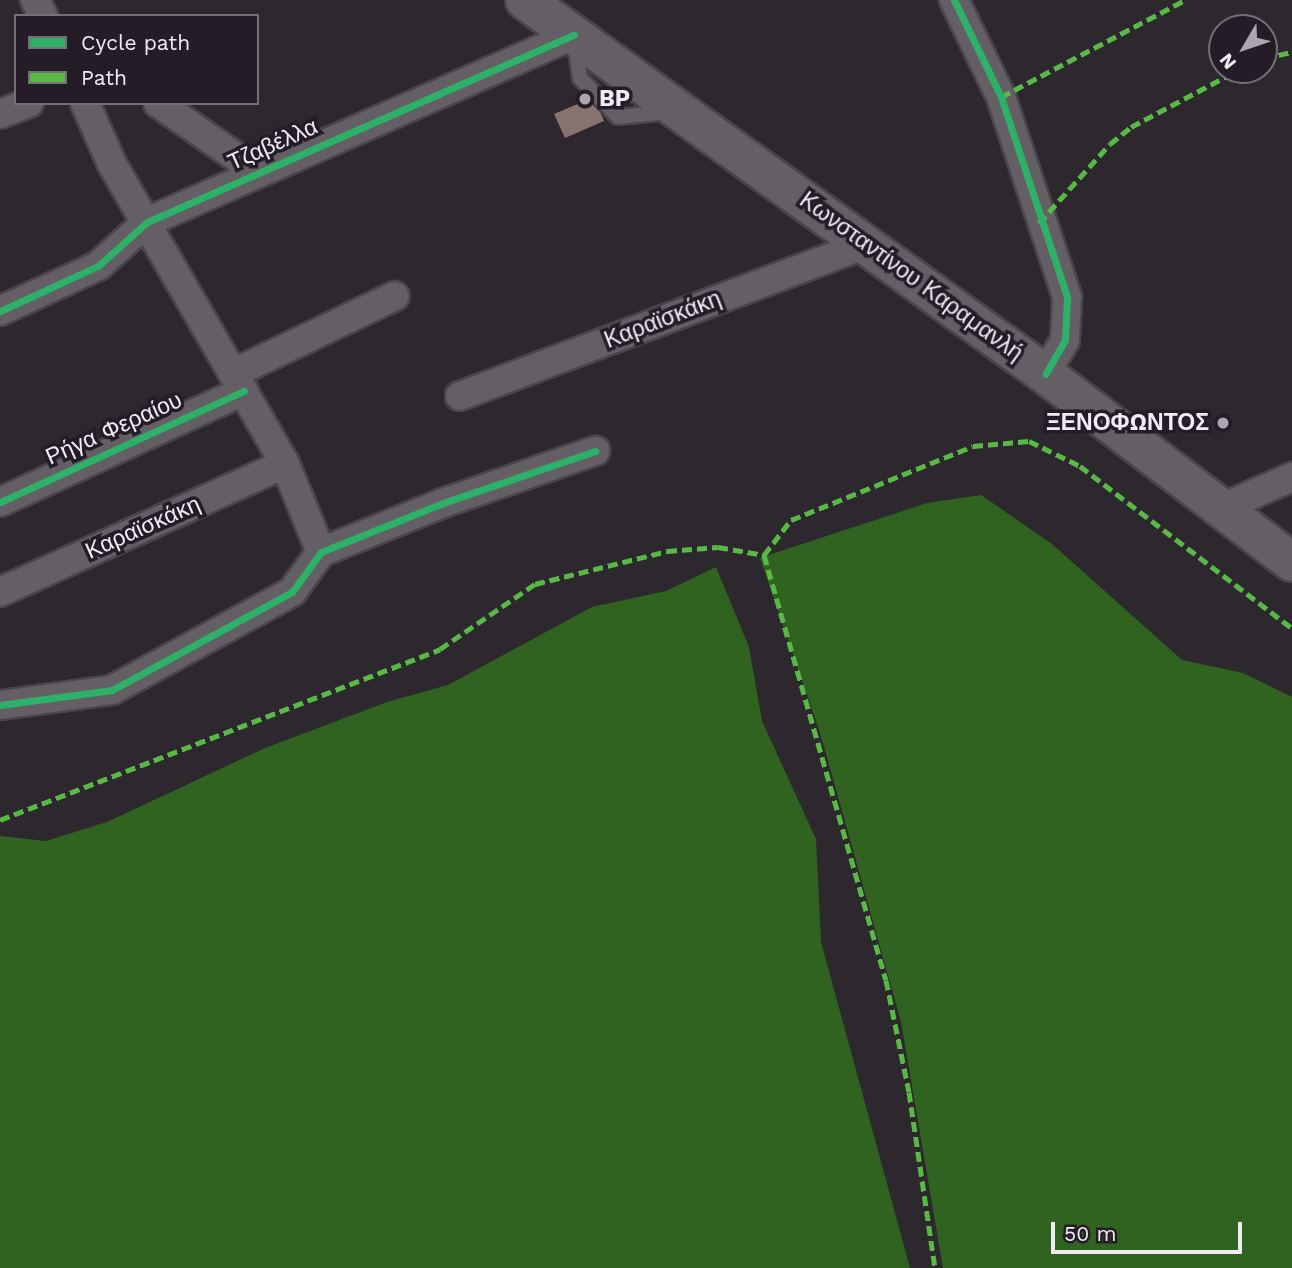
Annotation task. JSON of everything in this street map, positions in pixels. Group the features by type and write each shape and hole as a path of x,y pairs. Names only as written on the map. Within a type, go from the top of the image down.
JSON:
{"main road":[{"name":"Κωνσταντίνου Καραμανλή","path":"524,0 1045,374 1292,562"}],"street":[{"path":"954,0 1001,97 1067,297 1065,340 1045,374"},
{"name":"Τζαβέλλα","path":"0,311 98,266 147,222 574,35"},
{"path":"0,114 24,105"},
{"path":"86,105 112,164 285,464 321,552"},
{"path":"161,105 258,172"},
{"name":"Καραϊσκάκη","path":"460,396 866,244"},
{"name":"Ρήγα Φεραίου","path":"0,502 239,382 395,296"},
{"path":"0,705 112,691 292,592 321,552 443,503 595,451"},
{"name":"Καραϊσκάκη","path":"0,592 285,464"},
{"path":"1222,508 1292,477"}],"green space":[{"path":"981,495 1052,544 1182,660 1243,673 1292,697 1292,1268 943,1268 901,1022 821,736 760,558 927,503"},
{"path":"716,567 749,647 762,721 816,839 821,942 910,1268 0,1268 0,836 46,841 107,822 265,748 387,702 448,685 592,607 666,591"}],"building":[{"path":"594,97 604,121 565,138 554,114"}],"marked path":[{"path":"1001,97 1185,0"},
{"path":"1278,55 1292,52"},
{"path":"1039,223 1110,144 1131,127 1212,84"},
{"path":"764,555 791,520 973,446 1029,441 1080,466 1292,628"},
{"path":"0,820 440,649 535,584 667,551 718,547 764,555"},
{"path":"764,555 886,980 909,1092 935,1268"}],"cycle path":[{"path":"954,0 1001,97 1067,297 1065,340 1045,374"},
{"path":"0,311 98,266 147,222 574,35"},
{"path":"0,502 244,391"},
{"path":"0,705 112,690 292,592 321,552 443,503 595,451"}],"place":[{"name":"BP","path":"585,99"},
{"name":"ΞΕΝΟΦΩΝΤΟΣ","path":"1223,423"}]}
